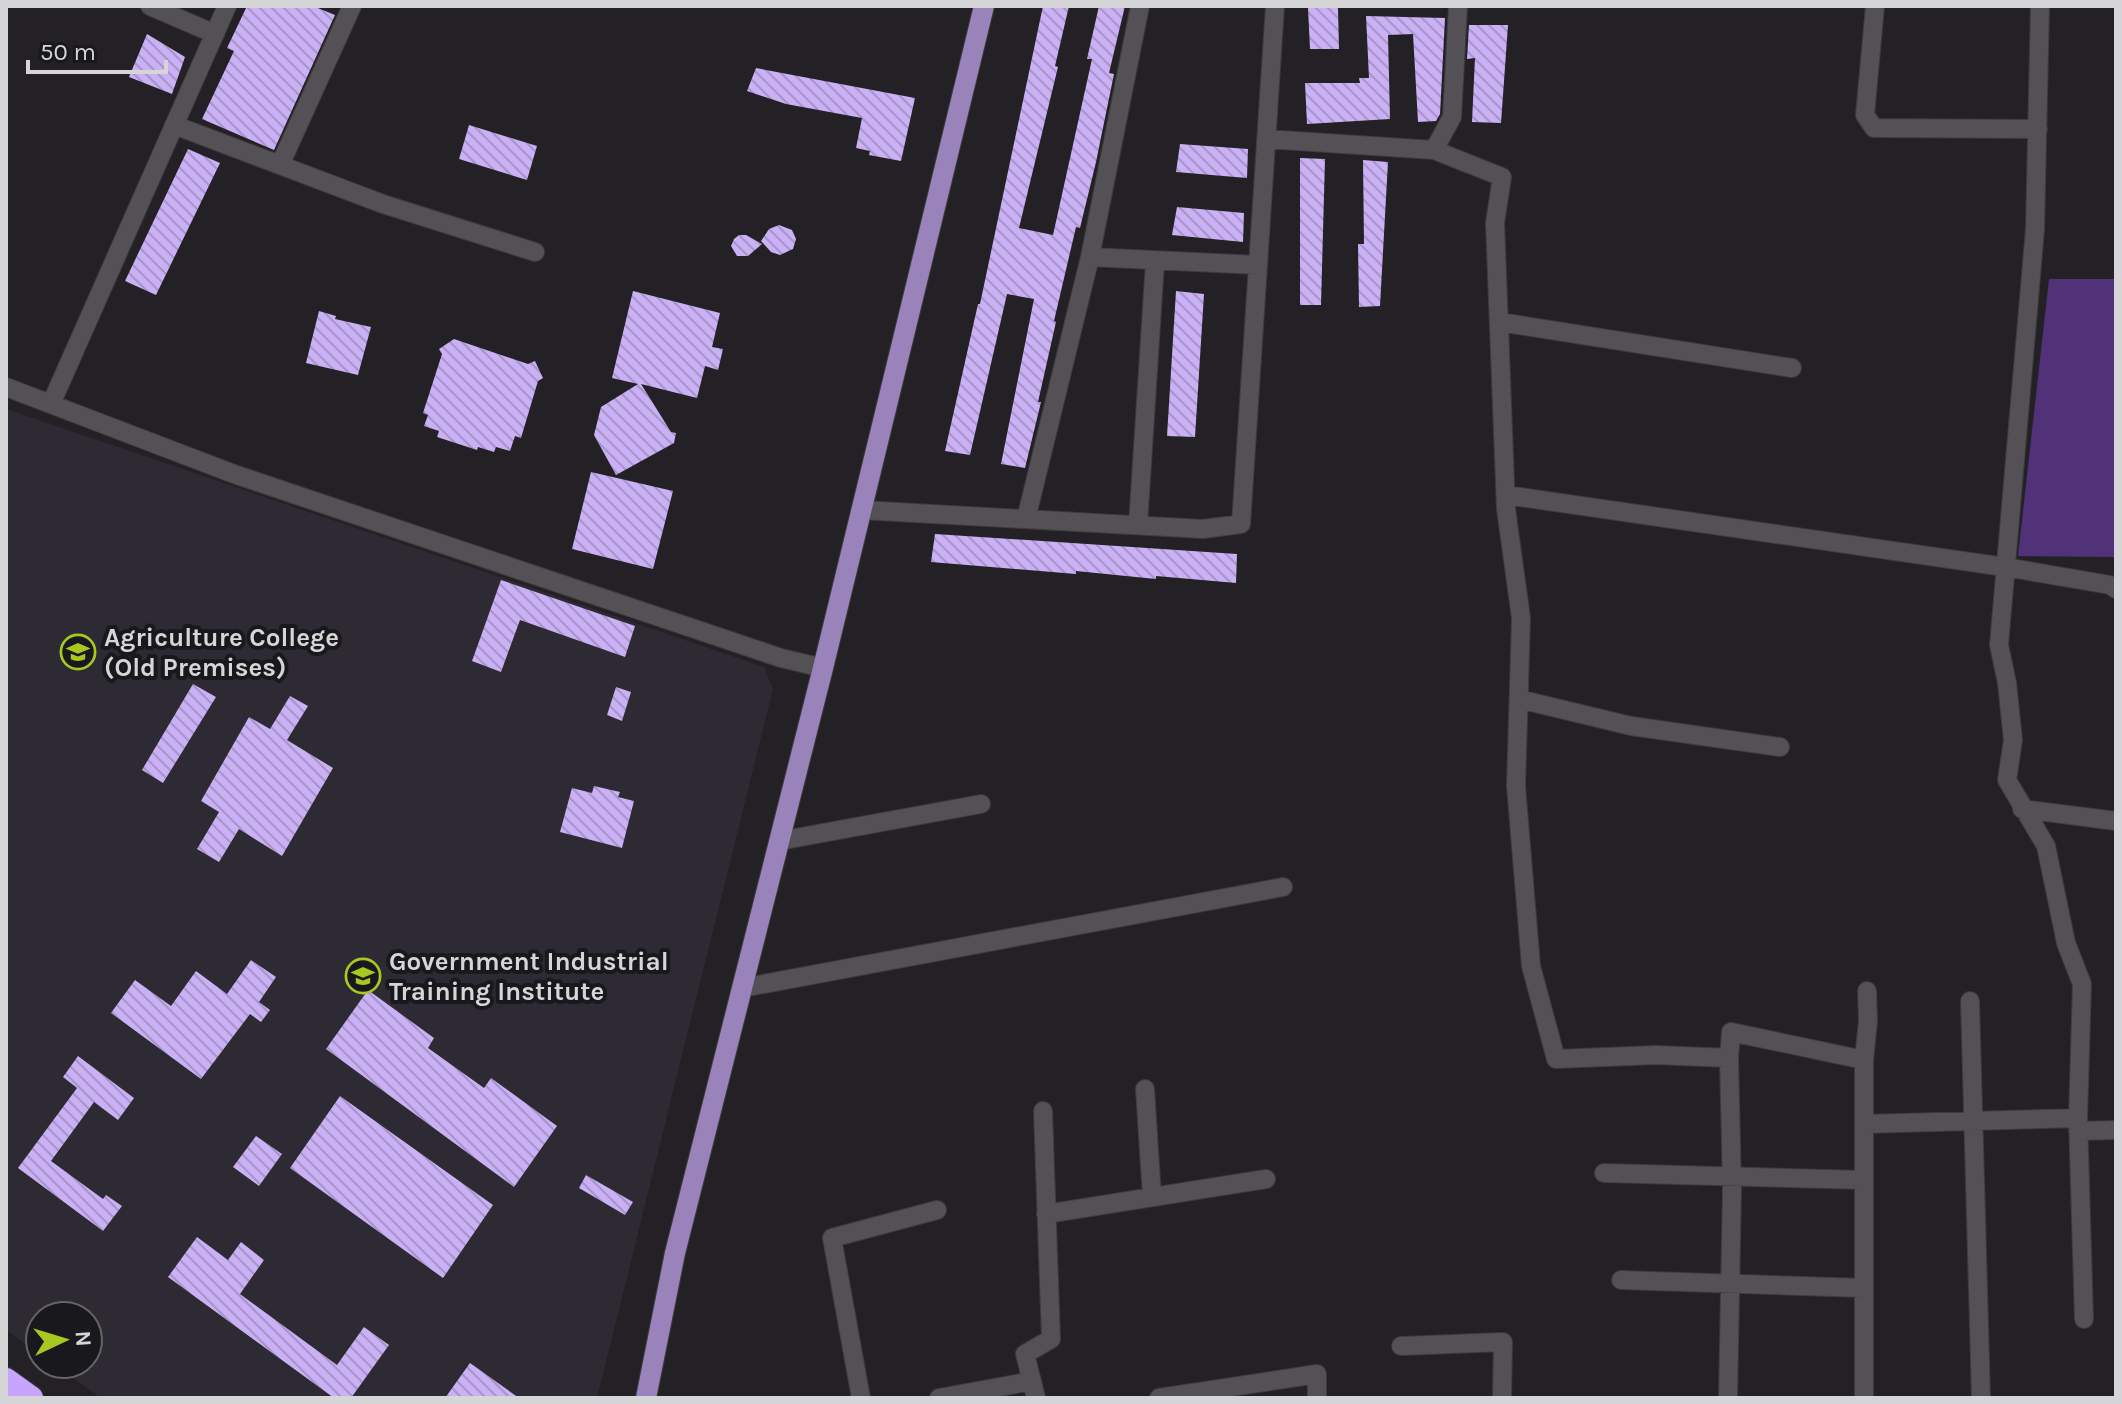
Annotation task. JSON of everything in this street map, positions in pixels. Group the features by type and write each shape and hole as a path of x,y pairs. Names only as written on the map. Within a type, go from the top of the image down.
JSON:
{"highway":[{"path":"6,1380 31,1398"}],"main road":[{"path":"646,1398 675,1253 823,668 980,7"}],"street":[{"path":"150,6 215,34"},
{"path":"51,404 227,6"},
{"path":"280,165 352,6"},
{"path":"1026,519 1090,257 1140,6"},
{"path":"861,510 1203,529 1241,524 1275,6"},
{"path":"1434,150 1452,117 1458,6"},
{"path":"1875,6 1865,115 1874,128 2038,129"},
{"path":"2040,6 2035,229 1999,645 2013,740 2007,780 2046,846 2066,943 2082,984 2078,1124 2084,1319"},
{"path":"174,125 383,204 535,252"},
{"path":"1267,139 1434,150 1502,177 1495,223 1506,495 1521,618 1516,786 1531,966 1556,1059 1656,1055 1729,1058"},
{"path":"1090,257 1258,265"},
{"path":"1138,525 1155,262"},
{"path":"1500,322 1792,368"},
{"path":"6,387 234,474 781,658 823,668"},
{"path":"1506,495 2005,567 2110,585 2116,589"},
{"path":"1519,699 1631,726 1780,747"},
{"path":"779,841 981,804"},
{"path":"2022,809 2116,821"},
{"path":"742,988 1283,887"},
{"path":"1864,1398 1864,1060 1867,991"},
{"path":"1970,1001 1981,1398"},
{"path":"1728,1398 1731,1032 1864,1060"},
{"path":"1145,1089 1152,1197"},
{"path":"939,1398 1034,1390 1025,1354 1051,1339 1043,1111"},
{"path":"1864,1124 1975,1121 2078,1124 2116,1130"},
{"path":"1604,1173 1864,1180"},
{"path":"1046,1214 1266,1179"},
{"path":"861,1398 832,1238 937,1210"},
{"path":"1621,1280 1864,1288"},
{"path":"1401,1346 1503,1342 1502,1398"},
{"path":"1159,1398 1317,1374 1317,1398"}],"shaded area":[{"path":"2049,279 2116,279 2116,557 2018,556"},
{"name":"Government Industrial Training Institute","path":"6,409 764,667 773,689 597,1398 101,1398 76,1380 104,1380 104,1300 24,1300 24,1343 6,1330"}],"building":[{"path":"247,6 313,6 335,15 274,150 202,119 234,51 227,48"},
{"path":"1043,6 1069,6 1055,66 1058,67 1019,228 1053,235 1092,59 1087,59 1099,6 1125,6 1109,73 1114,74 1096,162 1080,228 1076,227 1054,321 1038,402 1041,402 1025,468 1001,464 1034,299 1007,294 970,455 945,451 980,304"},
{"path":"1308,8 1338,8 1339,49 1310,49"},
{"path":"1366,16 1445,18 1440,114 1436,121 1418,122 1413,34 1388,35 1390,119 1307,124 1305,83 1360,83 1359,78 1369,78"},
{"path":"1469,25 1508,25 1501,123 1472,122 1475,58 1467,59"},
{"path":"147,34 185,57 172,94 129,77"},
{"path":"756,68 915,98 901,161 869,155 870,151 856,148 862,118 786,104 747,91"},
{"path":"469,125 537,146 527,180 459,159"},
{"path":"1180,144 1248,149 1247,178 1176,172"},
{"path":"188,149 220,163 156,295 125,281"},
{"path":"1300,158 1325,159 1321,305 1300,305"},
{"path":"1363,160 1388,162 1380,306 1359,307 1358,244 1364,244"},
{"path":"1177,207 1244,213 1243,242 1172,235"},
{"path":"779,225 792,230 796,239 793,249 780,255 771,252 761,241 769,229"},
{"path":"739,235 746,235 762,244 748,256 737,256 731,246"},
{"path":"633,291 720,313 712,347 723,349 718,370 705,366 697,398 641,384 671,432 676,433 674,443 616,475 594,435 601,407 638,384 612,378"},
{"path":"1176,291 1204,294 1195,437 1167,436"},
{"path":"319,311 336,316 335,319 371,327 358,375 306,363"},
{"path":"454,339 528,364 535,361 543,378 538,381 521,438 515,436 510,451 496,447 494,452 478,447 477,450 437,437 439,431 424,426 428,415 423,413 442,354 439,349"},
{"path":"591,472 673,491 653,569 572,549"},
{"path":"935,534 1237,554 1236,583 931,562"},
{"path":"501,580 635,626 625,657 520,620 501,672 472,661"},
{"path":"193,684 216,697 163,783 142,770"},
{"path":"616,687 631,692 622,721 607,715"},
{"path":"290,696 308,706 287,740 333,768 282,856 239,829 219,862 197,849 219,812 201,801 249,717 270,729"},
{"path":"594,786 620,792 618,797 634,801 622,848 560,832 572,788 592,793"},
{"path":"251,960 276,977 259,1002 270,1010 261,1022 250,1014 201,1079 111,1013 135,980 171,1006 196,971 227,994"},
{"path":"368,990 434,1038 428,1048 484,1088 491,1078 557,1126 514,1187 326,1049"},
{"path":"78,1056 134,1098 118,1120 94,1102 51,1161 103,1199 106,1195 122,1206 103,1231 18,1168 77,1088 63,1077"},
{"path":"340,1096 493,1205 443,1278 290,1168"},
{"path":"256,1136 282,1154 259,1186 233,1167"},
{"path":"586,1175 633,1202 625,1215 579,1188"},
{"path":"197,1237 228,1260 241,1242 264,1260 240,1294 337,1365 364,1327 389,1345 351,1398 334,1398 168,1277"},
{"path":"470,1363 519,1398 445,1398"}],"place":[{"name":"Agriculture College (Old Premises)","path":"78,652"},
{"name":"Government Industrial Training Institute","path":"363,976"}]}
